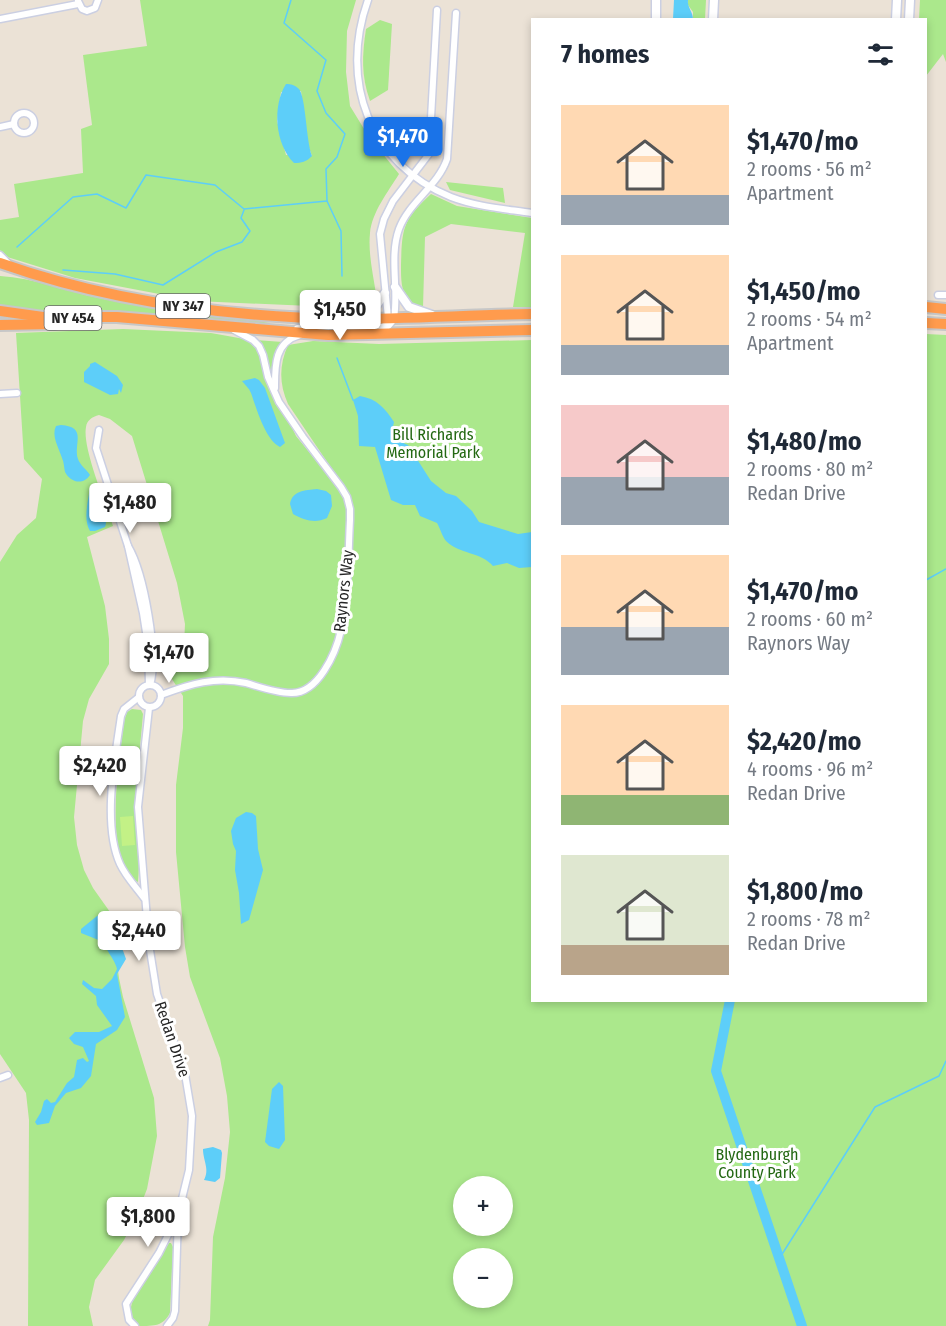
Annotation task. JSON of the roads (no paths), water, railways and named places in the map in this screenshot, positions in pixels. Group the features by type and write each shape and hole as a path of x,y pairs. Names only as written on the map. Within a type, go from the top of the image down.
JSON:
{"highway":[{"path":"0,263 42,278"},
{"name":"NY 347","path":"0,272 42,278 124,297 258,314 391,320 438,316 531,314"},
{"path":"928,307 946,309"},
{"name":"NY 454","path":"0,311 43,317 117,317 146,321"},
{"name":"NY 347","path":"0,325 146,321 309,334 531,330"},
{"path":"927,323 946,324"}],"street":[{"path":"0,19 78,2 81,9 90,11 95,8 98,0"},
{"path":"368,0 360,28 357,81 367,116 381,141 398,163 412,176 429,186 467,202 531,213"},
{"path":"656,0 656,18"},
{"path":"713,18 714,0"},
{"path":"896,18 897,0"},
{"path":"909,18 910,0"},
{"path":"406,334 395,330 391,320 385,293 380,234 393,201 429,154 437,10"},
{"path":"277,331 315,327 382,328 391,320 399,229 409,210 443,169 448,156 456,13"},
{"path":"0,127 14,124"},
{"path":"0,255 11,267"},
{"path":"395,287 409,307 438,316"},
{"path":"348,319 374,309 385,293"},
{"path":"938,295 946,295"},
{"name":"Raynors Way","path":"161,694 192,684 220,679 284,693 298,692 311,687 319,679 338,641 345,598 350,509 341,487 303,437 275,392 259,346 250,338 229,327"},
{"path":"275,392 276,362 279,351 290,339 309,334"},
{"path":"0,393 17,393"},
{"path":"99,430 96,448 135,562 141,591 153,670 150,685 158,688 161,694 158,704 149,708 141,703 139,697"},
{"name":"Redan Drive","path":"145,898 119,862 114,845 113,779 121,716 124,709 139,697 141,690 150,685"},
{"name":"Redan Drive","path":"149,708 138,807 145,898 153,975 163,1011 181,1058 191,1105 192,1137 189,1170 178,1215 175,1311 167,1326"},
{"path":"0,1078 8,1075"},
{"name":"Redan Drive","path":"135,1326 129,1320 126,1304 159,1253 178,1215"}],"water":[{"path":"674,0 688,0 693,18 673,18"},
{"path":"286,84 299,89 303,101 312,156 302,162 294,163 279,135 277,114"},
{"path":"95,362 117,376 123,385 121,393 119,389 118,394 110,395 84,382 84,372 90,364"},
{"path":"255,378 265,388 285,443 280,447 270,438 250,391 242,381"},
{"path":"360,396 371,399 384,408 394,422 391,435 408,445 431,481 446,493 456,496 472,511 479,522 518,534 531,532 531,567 519,568 507,563 493,566 482,558 451,545 446,541 437,523 420,516 415,505 403,505 391,500 375,447 359,446 358,416 353,400"},
{"path":"56,426 69,426 77,433 78,459 90,475 84,481 73,480 65,472 54,434"},
{"path":"95,484 104,504 106,523 105,527 90,531 87,510 90,488"},
{"path":"317,489 331,495 332,506 327,518 318,521 293,514 290,504 293,496"},
{"path":"246,812 256,816 258,849 263,870 249,920 241,924 235,870 236,851 231,831 236,818"},
{"path":"103,915 118,919 125,927 121,945 126,959 117,974 125,1017 117,1030 96,1044 91,1076 81,1088 66,1093 55,1106 49,1123 37,1125 35,1122 44,1101 47,1099 51,1103 55,1102 67,1083 74,1077 77,1060 83,1058 89,1061 83,1047 74,1044 69,1038 75,1032 99,1032 112,1026 97,1005 96,996 82,984 83,980 94,988 102,989 112,979 117,969 101,941 81,933 81,929 97,916"},
{"path":"279,1082 283,1086 285,1140 279,1149 265,1142 272,1089"},
{"path":"213,1147 221,1150 222,1153 220,1178 215,1182 204,1180 206,1169 203,1149"}],"waterway":[{"path":"291,0 284,23 326,60 317,91 326,113 345,134 337,157 326,169 327,201 341,231 342,276"},
{"path":"17,247 73,197 97,194 126,208 146,175 215,185 244,209 327,201"},
{"path":"63,270 115,274 163,285 216,252 242,242 250,231 241,218 244,210"},
{"path":"337,358 353,400"},
{"path":"927,579 946,569"},
{"path":"730,1002 716,1071 802,1326"},
{"path":"779,1259 875,1107 939,1076 946,1061"}],"park label":[{"name":"Bill Richards Memorial Park","path":"433,443"},
{"name":"Blydenburgh County Park","path":"757,1163"}]}
